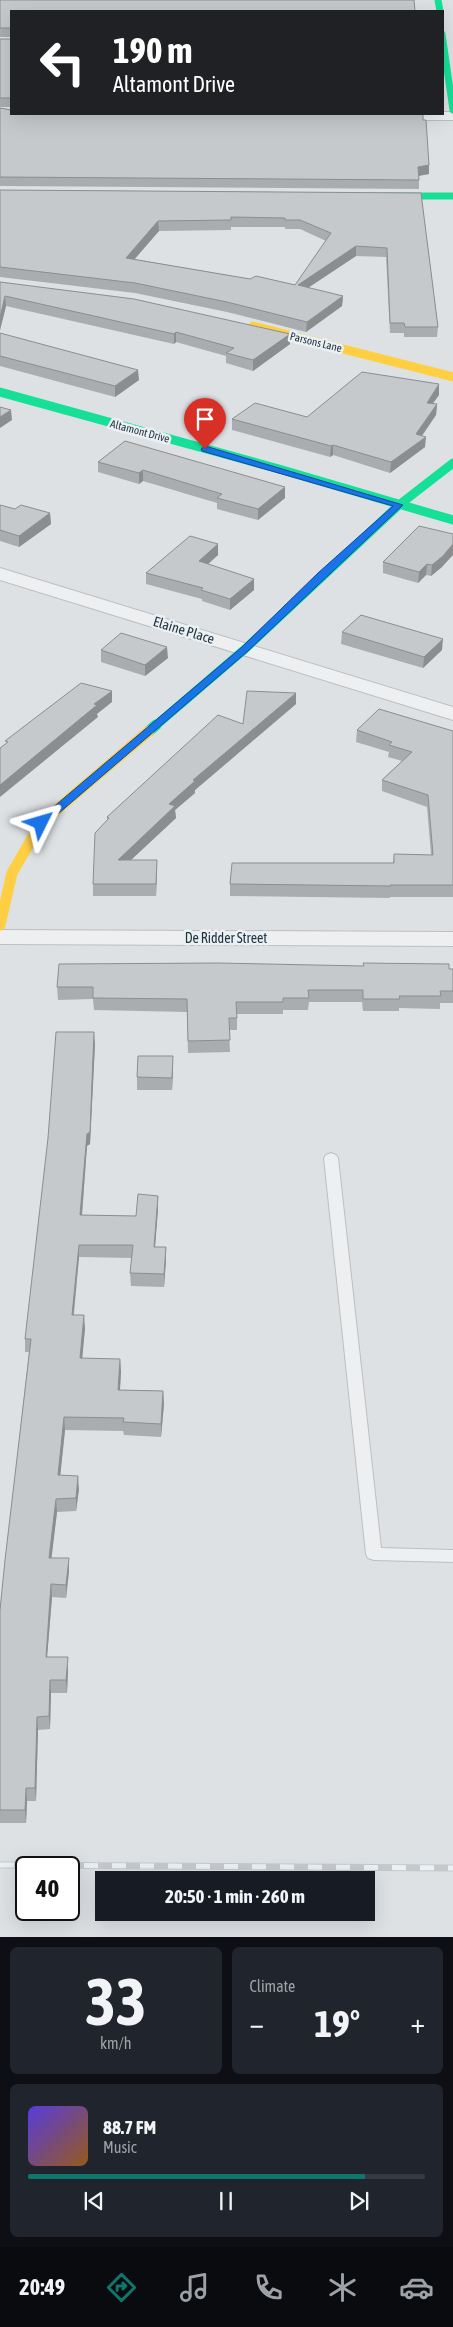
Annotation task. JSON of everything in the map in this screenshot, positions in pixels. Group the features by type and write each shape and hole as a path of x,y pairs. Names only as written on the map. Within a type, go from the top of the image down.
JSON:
{"street":[{"path":"444,50 453,109"},
{"path":"375,116 453,116"},
{"path":"374,196 453,196"},
{"name":"Parsons Lane","path":"246,324 453,377"},
{"name":"Altamont Drive","path":"0,392 279,469 453,520"},
{"path":"0,925 12,873 41,823 245,649 399,505 453,463"},
{"name":"Elaine Place","path":"0,574 453,714"},
{"name":"De Ridder Street","path":"0,937 453,939"}],"lane":[{"path":"331,1158 374,1554 453,1556"}],"building":[{"path":"0,0 414,0 415,10 10,10 10,28 0,28"},
{"path":"0,39 10,39 10,98 0,98"},
{"path":"0,108 10,110 10,115 423,115 423,120 426,120 429,165 418,167 419,180 0,177"},
{"path":"0,190 421,193 438,327 405,327 404,323 390,323 387,248 356,246 298,285 343,296 307,322 227,302 135,283 0,267","holes":["231,217 285,218 285,220 300,220 331,233 295,285 256,276 250,279 126,258 158,221 231,220"]},
{"path":"0,282 134,299 290,334 253,360 226,353 234,348 176,332 174,334 5,296 0,318"},
{"path":"0,333 138,370 115,386 0,356"},
{"path":"362,372 439,384 427,403 437,404 416,434 426,437 391,462 232,419 255,403 307,417"},
{"path":"0,407 11,410 0,417"},
{"path":"125,441 285,487 258,509 217,498 222,494 143,470 139,473 98,462"},
{"path":"0,505 15,509 21,505 50,513 19,536 0,530"},
{"path":"419,526 453,534 453,544 443,556 432,565 427,564 419,572 383,562"},
{"path":"190,536 218,544 199,561 254,579 230,599 201,590 203,588 146,573"},
{"path":"361,615 443,639 424,657 342,632"},
{"path":"121,633 167,647 145,665 101,650"},
{"path":"81,683 112,691 94,704 97,705 0,785 0,748 8,742 5,741"},
{"path":"247,691 296,693 193,780 195,781 169,804 175,806 118,860 157,860 156,884 93,884 95,833 109,818 107,817 218,715 243,724"},
{"path":"379,709 453,731 453,885 230,884 232,863 394,863 394,854 433,855 428,795 382,780 412,752 389,745 392,742 357,730"},
{"path":"218,963 364,966 363,963 449,964 449,969 453,969 453,991 440,991 441,996 399,996 400,999 363,999 363,990 308,990 309,998 283,998 283,1002 236,1002 237,1018 229,1018 230,1040 188,1041 187,999 93,998 93,987 57,987 59,964"},
{"path":"56,1032 94,1032 90,1132 87,1134 80,1215 136,1216 138,1194 158,1196 154,1247 166,1247 164,1274 130,1273 133,1245 79,1245 72,1315 84,1315 80,1358 120,1359 118,1390 163,1391 161,1424 123,1422 124,1418 64,1417 58,1475 78,1476 76,1498 56,1499 49,1558 69,1558 66,1585 51,1584 46,1657 68,1657 66,1680 50,1680 49,1716 37,1717 35,1788 26,1788 25,1810 0,1810 0,1610 31,1339 25,1339 48,1138"},
{"path":"138,1056 173,1056 172,1078 137,1077"}],"railway":[{"path":"0,1865 453,1868"}],"traffic: fast":[{"path":"438,0 440,10"},
{"path":"444,48 453,110"},
{"path":"385,196 453,196"},
{"path":"0,392 279,469 453,520"},
{"path":"149,731 245,649 399,505 453,463"}],"traffic: slow":[{"path":"253,326 453,377"},
{"path":"0,925 12,873 41,823 149,731"}],"route":[{"path":"41,823 245,649 399,505 205,449"}]}
